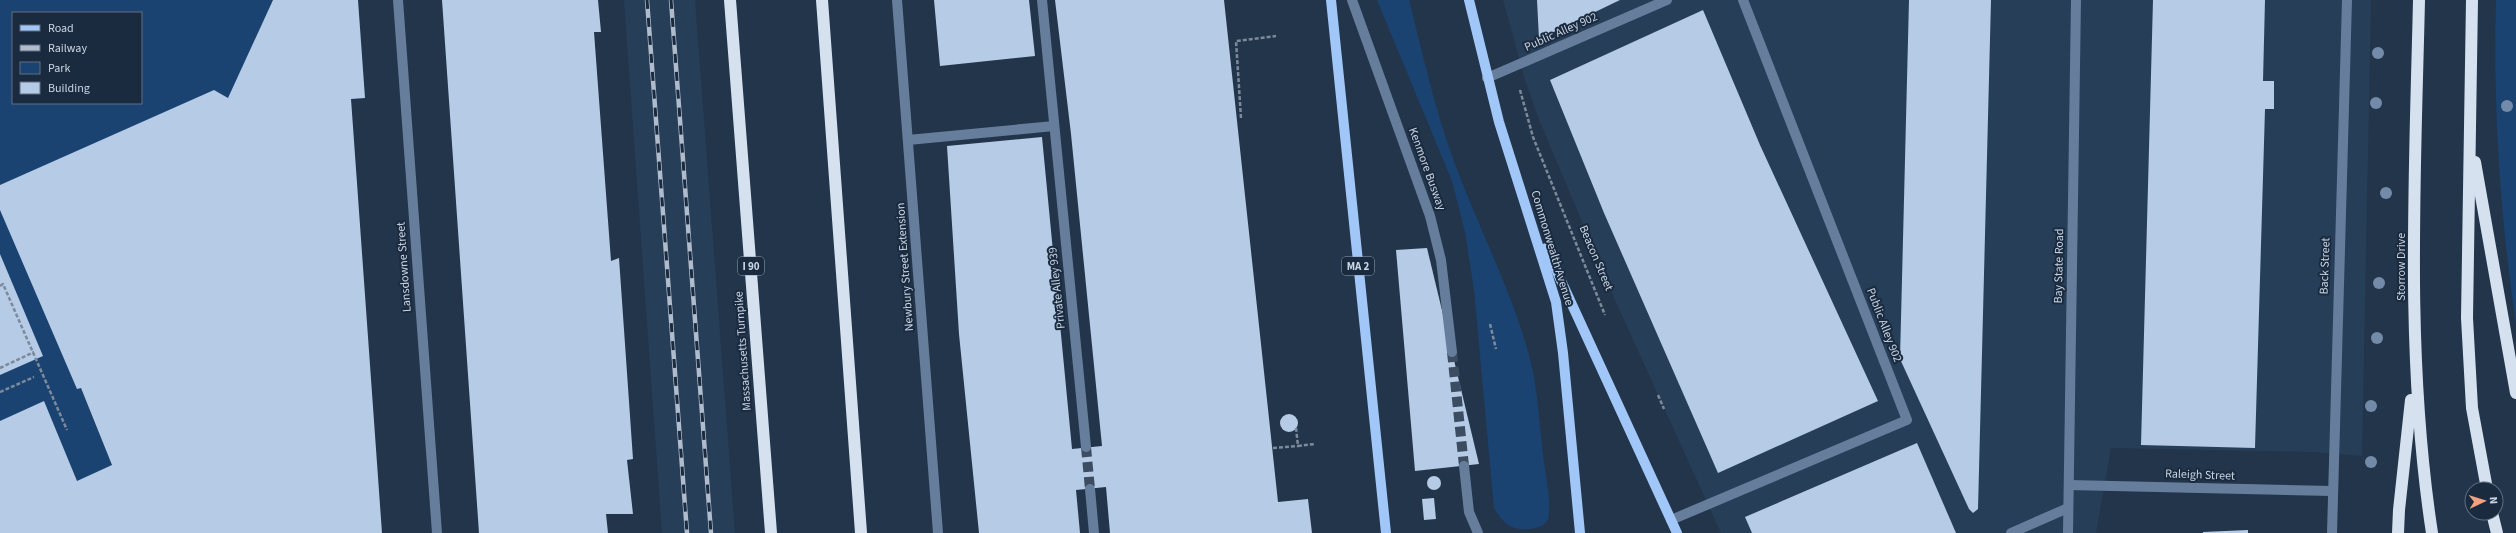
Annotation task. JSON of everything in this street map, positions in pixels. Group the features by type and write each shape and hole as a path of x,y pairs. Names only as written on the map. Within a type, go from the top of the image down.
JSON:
{"highway":[{"name":"Massachusetts Turnpike","path":"730,0 771,533"},
{"path":"822,0 861,533"},
{"name":"Storrow Drive","path":"2419,0 2416,154 2415,364 2417,406 2432,533"},
{"path":"2472,0 2467,318 2472,408 2486,481"},
{"path":"2469,132 2516,393"},
{"path":"2398,533 2398,510 2415,364"},
{"path":"2494,521 2497,533"}],"main road":[{"name":"MA 2","path":"1331,0 1386,533"},
{"name":"Commonwealth Avenue","path":"1469,0 1487,78 1525,202 1544,258 1558,313 1580,533"},
{"path":"1525,202 1677,533"}],"street":[{"name":"Lansdowne Street","path":"398,0 437,533"},
{"name":"Newbury Street Extension","path":"897,0 938,533"},
{"name":"Private Alley 939","path":"1042,0 1086,447"},
{"name":"Kenmore Busway","path":"1352,0 1430,216 1441,260 1452,352"},
{"name":"Public Alley 902","path":"1487,78 1667,0"},
{"name":"Public Alley 902","path":"1671,520 1907,420 1743,0"},
{"name":"Bay State Road","path":"2068,533 2076,0"},
{"name":"Back Street","path":"2332,533 2346,0"},
{"path":"908,140 1054,126"},
{"path":"1464,466 1469,512 1478,533"},
{"name":"Raleigh Street","path":"2068,485 2332,491"},
{"path":"1090,489 1094,533"},
{"path":"2011,533 2068,508"}],"path":[{"path":"1241,118 1236,41 1276,36"},
{"name":"Beacon Street","path":"1513,67 1533,137 1607,319"},
{"path":"0,286 3,284 67,430"},
{"path":"1490,324 1496,349"},
{"path":"0,368 34,352"},
{"path":"0,392 34,377"},
{"path":"1658,395 1664,409"},
{"path":"1296,428 1298,446"},
{"path":"1273,448 1315,444"}],"shaded area":[{"path":"624,0 695,0 735,533 662,533"},
{"path":"1503,0 2371,0 2362,456 2313,452 2111,448 2096,533 1721,533 1615,300 1540,122 1525,80"}],"green space":[{"path":"0,0 358,0 365,98 351,99 362,260 81,388 112,465 0,520"},
{"path":"1377,0 1409,0 1434,98 1452,156 1461,181 1503,279 1529,355 1536,392 1549,505 1548,519 1546,523 1537,528 1514,528 1500,518 1494,508 1474,290 1465,232 1452,181"},
{"path":"2496,0 2516,0 2516,324 2510,284 2499,162 2495,41"}],"building":[{"path":"273,0 358,0 365,98 351,99 382,533 0,533 0,421 44,401 77,481 112,465 81,388 77,389 0,210 0,185 214,90 228,98"},
{"path":"442,0 598,0 601,32 594,32 611,261 619,258 633,459 627,460 633,514 606,514 608,533 479,533"},
{"path":"934,0 1029,0 1035,56 940,66"},
{"path":"1055,0 1224,0 1278,502 1308,499 1312,533 1110,533 1106,487 1076,490 1080,533 979,533 959,334 947,146 1042,137 1072,449 1102,446 1071,134"},
{"path":"1537,0 1620,0 1539,39"},
{"path":"1909,0 1991,0 1978,509 1973,513 1969,509 1900,359"},
{"path":"2153,0 2265,0 2263,81 2274,81 2274,109 2265,109 2255,448 2141,445"},
{"path":"1703,10 1760,145 1878,401 1718,473 1604,213 1550,80"},
{"path":"1427,248 1479,464 1415,471 1396,250"},
{"path":"0,254 43,356 0,375"},
{"path":"1285,414 1293,414 1298,419 1296,430 1293,432 1285,432 1280,427 1280,419"},
{"path":"1917,443 1956,533 1752,533 1745,517"},
{"path":"1434,476 1439,478 1441,483 1439,488 1434,490 1429,488 1427,483 1429,478"},
{"path":"1434,498 1436,519 1424,520 1422,499"},
{"path":"2248,530 2248,533 2203,533 2203,532"}],"tunnel":[{"path":"1452,352 1464,466"},
{"path":"1086,447 1090,489"}],"railway":[{"path":"647,0 687,533"},
{"path":"671,0 711,533"}]}
